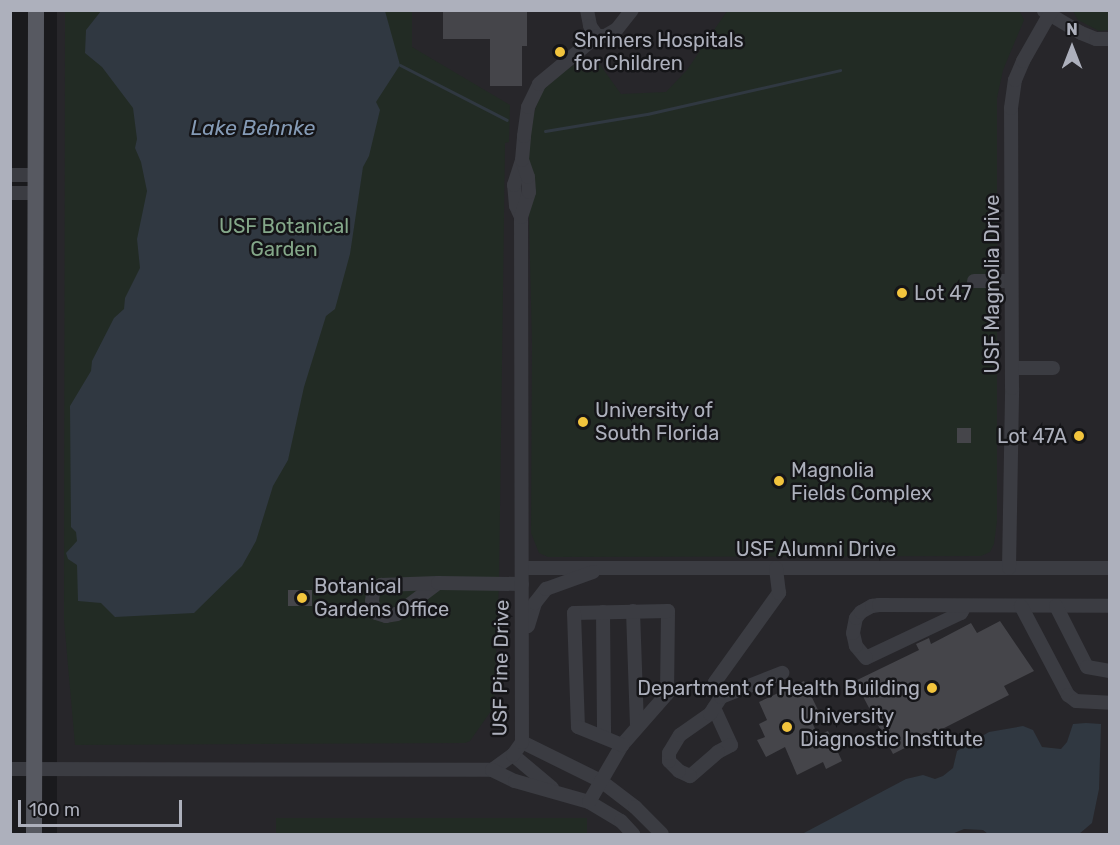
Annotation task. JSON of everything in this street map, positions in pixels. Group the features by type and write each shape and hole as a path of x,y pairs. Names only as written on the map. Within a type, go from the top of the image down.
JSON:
{"main road":[{"path":"34,834 36,10"}],"street":[{"path":"587,10 590,26 597,36"},
{"name":"USF Pine Drive","path":"492,770 513,755 522,742 521,217 529,192 528,177 522,160 528,107 539,84 597,36 605,36 617,29 632,10"},
{"path":"1049,12 1081,33 1096,39 1110,39"},
{"name":"USF Magnolia Drive","path":"1010,568 1011,108 1016,80 1023,61 1049,12"},
{"path":"10,175 36,175"},
{"path":"10,193 36,193"},
{"path":"974,281 1011,281"},
{"path":"1012,368 1053,368"},
{"name":"USF Alumni Drive","path":"522,568 1110,568"},
{"path":"522,662 530,614 546,589 606,568"},
{"path":"776,568 778,594 750,645 716,682 718,703 731,745 717,752 690,776 679,771 669,761 669,753 680,735 718,703 782,673"},
{"path":"438,583 405,610 383,616 376,613 372,602 373,592 381,585 438,583 522,584"},
{"path":"965,606 961,613 866,658 856,646 854,625 866,608 879,605 1110,606"},
{"path":"1021,606 1068,695 1076,701 1110,703"},
{"path":"1056,606 1087,667 1110,671"},
{"path":"633,610 637,725"},
{"path":"589,801 622,745 637,725 667,694 668,610 574,613 578,727 622,745"},
{"path":"603,612 604,736"},
{"path":"522,742 601,781 635,807 662,834"},
{"path":"513,755 558,793"},
{"path":"10,770 492,770 515,781 589,801 621,821 633,834"}],"shaded area":[{"name":"University of South Florida","path":"57,11 1109,11 1109,834 57,834"}],"green space":[{"path":"1019,10 1024,20 1003,70 997,98 997,521 994,544 990,552 981,556 548,557 539,553 531,533 532,344 527,134 541,92 584,58 598,62 621,94 666,92 687,70 727,11"},
{"name":"USF Botanical Garden","path":"65,11 412,11 412,47 510,105 509,142 505,143 499,583 494,700 491,711 470,741 465,743 75,745 64,620"},
{"path":"1073,11 1109,11 1109,30 1099,31 1078,20"},
{"path":"276,818 587,818 587,834 276,834"}],"water":[{"name":"Lake Behnke","path":"101,11 385,11 400,65 376,102 380,110 369,156 363,167 350,254 335,309 326,316 304,387 288,460 273,486 256,541 242,566 194,613 115,617 101,603 78,601 77,565 68,559 66,553 77,541 76,532 71,527 70,406 91,371 92,361 114,318 124,309 125,298 140,268 137,239 147,191 141,162 135,148 137,139 133,108 102,67 85,53 86,30"},
{"path":"1073,724 1101,724 1099,789 1092,823 1079,834 988,834 983,830 964,829 952,834 802,834 906,779 923,775 935,779 943,776 953,768 957,751 989,732 1023,726 1033,730 1042,747 1061,749 1067,742"}],"building":[{"path":"443,10 527,10 527,46 522,46 522,86 490,86 490,39 443,39"},
{"path":"957,428 971,428 971,443 957,443"},
{"name":"Botanical Gardens Office","path":"288,590 312,590 312,606 288,606"},
{"name":"Department of Health Building","path":"1000,621 1034,671 1004,686 1009,695 893,754 855,681 919,650 916,644 929,638 931,644 971,623 977,633"},
{"name":"University Diagnostic Institute","path":"804,681 818,710 808,714 818,735 828,731 842,761 826,769 823,762 797,775 785,747 766,757 757,740 765,737 759,724 767,720 759,702"}],"waterway":[{"path":"400,65 507,120"},
{"path":"545,131 647,114 840,70"}],"place":[{"name":"Shriners Hospitals for Children","path":"560,52"},
{"name":"Lot 47","path":"902,293"},
{"name":"University of South Florida","path":"583,422"},
{"name":"Lot 47A","path":"1079,436"},
{"name":"Magnolia Fields Complex","path":"779,481"},
{"name":"Botanical Gardens Office","path":"302,598"},
{"name":"Department of Health Building","path":"932,688"},
{"name":"University Diagnostic Institute","path":"787,727"}]}
